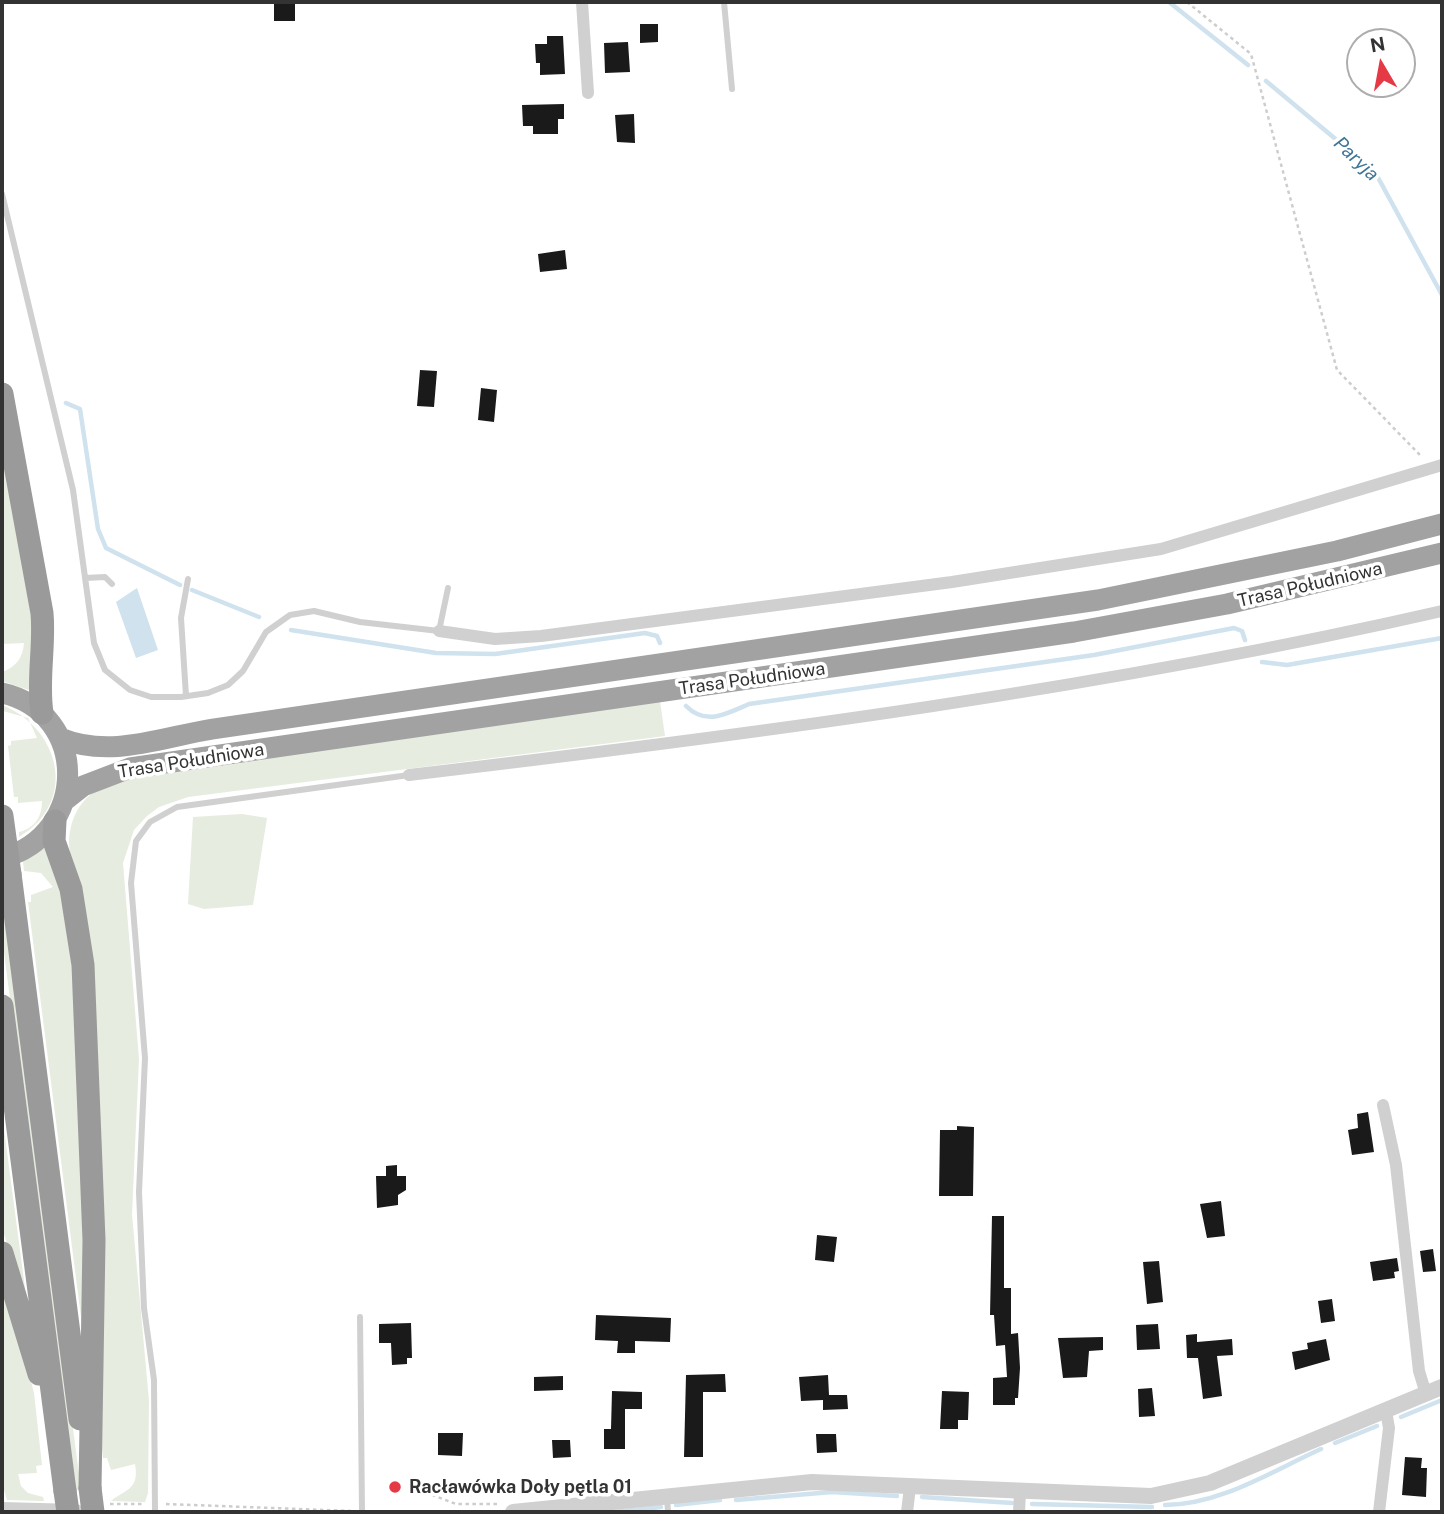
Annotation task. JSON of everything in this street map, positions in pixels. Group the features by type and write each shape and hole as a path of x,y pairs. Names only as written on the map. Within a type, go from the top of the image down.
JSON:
{"highway":[{"path":"2,394 42,613 44,649 39,697 42,713"},
{"name":"Trasa Południowa","path":"60,738 99,748 121,747 213,729 1098,600 1337,551 1442,524"},
{"name":"Trasa Południowa","path":"6,866 33,844 60,811 95,780 130,768 1074,632 1227,604 1442,553"},
{"path":"2,692 26,702 42,713 60,738 68,769 54,841 71,889 79,925 83,965 94,1240 89,1488"},
{"path":"2,816 6,866 93,1512"},
{"path":"2,1006 67,1501"},
{"path":"2,1253 58,1430"}],"street":[{"path":"582,2 587,93"},
{"path":"439,631 495,639 541,636 952,583 1161,549 1442,465"},
{"path":"408,775 893,712 1163,671 1442,611"},
{"path":"1383,1105 1396,1166 1419,1371 1426,1394"},
{"path":"513,1512 668,1504 812,1482 1135,1497 1187,1490 1442,1387"},
{"path":"1379,1512 1390,1428 1386,1411"},
{"path":"907,1512 910,1487"},
{"path":"1019,1512 1020,1492"},
{"path":"2,1510 79,1512"}],"lane":[{"path":"724,2 732,89"},
{"path":"2,194 73,490 94,643 105,670 131,690 151,696 208,693 228,685 243,671 266,632 290,615 314,611 360,622 439,631 448,588"},
{"path":"85,578 105,577 112,584"},
{"path":"186,696 181,618 188,579"},
{"path":"155,1508 154,1380 144,1308 139,1192 145,1058 131,883 136,841 150,822 177,807 408,775"},
{"path":"360,1317 362,1512"}],"path":[{"path":"1187,2 1251,54 1337,370 1420,453 1429,470"},
{"path":"155,1508 362,1512"}],"shaded area":[{"path":"2,453 31,612 33,638 29,690 2,681 2,672 18,661 24,643 2,644"},
{"path":"660,701 665,736 188,797 159,807 134,830 123,863 139,1059 132,1214 149,1401 148,1493 145,1502 111,1501 130,1488 136,1473 135,1464 111,1470 107,1458 103,1458 98,1408 69,841 73,820 82,804 95,791 114,780"},
{"path":"2,705 21,716 3,711"},
{"path":"31,724 49,748 55,766 55,786 50,805 38,822 19,837 19,832 36,821 41,812 42,801 18,803 18,797 14,797 8,746 11,741 37,738"},
{"path":"242,814 267,818 253,905 204,909 188,904 193,817"},
{"path":"45,848 55,866 71,935 88,1316 82,1325 28,902 31,902 31,895 53,887 41,873 24,871 23,861"},
{"path":"2,893 81,1489 74,1490 2,937"},
{"path":"2,1114 26,1296 25,1300 2,1228"},
{"path":"2,1267 34,1393 42,1465 36,1466 37,1473 18,1474 21,1486 28,1493 43,1497 44,1501 7,1500 4,1490"}],"water":[{"path":"137,588 158,650 136,658 116,602"}],"building":[{"path":"274,2 295,2 295,21 274,21"},
{"path":"640,24 658,24 658,42 640,43"},
{"path":"547,36 563,36 565,74 540,75 535,44 547,44"},
{"path":"628,42 630,72 605,73 604,43"},
{"path":"564,104 564,119 558,119 558,134 533,134 533,126 523,126 522,105"},
{"path":"634,114 635,143 617,142 615,115"},
{"path":"565,250 567,269 540,272 538,254"},
{"path":"420,370 437,371 434,407 417,406"},
{"path":"481,388 497,390 494,422 478,420"},
{"path":"1368,1112 1374,1152 1352,1155 1348,1130 1358,1128 1357,1114"},
{"path":"957,1126 974,1127 973,1196 939,1196 940,1130 957,1130"},
{"path":"397,1165 397,1176 406,1176 406,1190 398,1195 398,1205 377,1208 376,1176 386,1176 386,1166"},
{"path":"1221,1201 1225,1236 1207,1238 1200,1204"},
{"path":"992,1216 1004,1216 1004,1288 1011,1288 1011,1334 1018,1333 1020,1368 1015,1405 993,1405 993,1378 1007,1377 1005,1345 996,1346 994,1315 990,1315"},
{"path":"817,1235 837,1237 834,1262 815,1260"},
{"path":"1433,1249 1436,1271 1423,1272 1420,1251"},
{"path":"1397,1258 1399,1271 1394,1272 1395,1278 1373,1281 1370,1262"},
{"path":"1159,1261 1163,1302 1147,1304 1143,1262"},
{"path":"1332,1299 1335,1321 1321,1323 1318,1301"},
{"path":"596,1315 671,1318 670,1342 635,1341 635,1353 617,1353 618,1341 595,1340"},
{"path":"411,1323 412,1358 407,1358 407,1364 392,1365 391,1343 379,1343 379,1324"},
{"path":"1158,1324 1160,1349 1137,1350 1136,1325"},
{"path":"1197,1334 1197,1342 1232,1339 1233,1355 1217,1356 1222,1396 1203,1399 1198,1358 1187,1358 1186,1335"},
{"path":"1103,1337 1103,1350 1089,1351 1087,1377 1063,1378 1058,1338"},
{"path":"1326,1339 1330,1360 1295,1370 1292,1352 1308,1349 1307,1343"},
{"path":"725,1374 726,1392 703,1392 703,1457 684,1457 686,1375"},
{"path":"828,1375 829,1395 847,1395 848,1409 823,1410 823,1400 801,1401 799,1377"},
{"path":"563,1376 563,1390 534,1391 534,1377"},
{"path":"1152,1388 1155,1416 1139,1417 1138,1389"},
{"path":"612,1391 642,1392 642,1409 625,1409 625,1449 604,1449 604,1429 611,1429"},
{"path":"942,1391 969,1392 968,1420 958,1420 958,1429 940,1429"},
{"path":"438,1433 463,1433 462,1456 438,1455"},
{"path":"816,1434 836,1434 837,1452 817,1453"},
{"path":"552,1440 570,1440 571,1457 553,1458"},
{"path":"1405,1457 1422,1458 1421,1468 1427,1468 1426,1497 1402,1495"}],"waterway":[{"name":"Paryja","path":"1169,2 1248,65"},
{"name":"Paryja","path":"1266,81 1375,172 1442,295"},
{"path":"66,403 80,409 98,529 106,548 180,585"},
{"path":"192,590 259,617"},
{"path":"686,706 701,716 709,717 749,704 1094,655 1234,628 1242,631 1245,640"},
{"path":"291,630 436,653 495,654 645,633 657,636 660,643"},
{"path":"1262,662 1287,665 1442,638"},
{"path":"1401,1417 1442,1400"},
{"path":"1335,1443 1377,1426"},
{"path":"1165,1505 1226,1493 1321,1449"},
{"path":"736,1500 832,1492 897,1496"},
{"path":"922,1497 1012,1503"},
{"path":"676,1505 720,1500"},
{"path":"1032,1504 1152,1507"},
{"path":"614,1512 661,1507"}],"place":[{"name":"Racławówka Doły pętla 01","path":"395,1487"}]}
